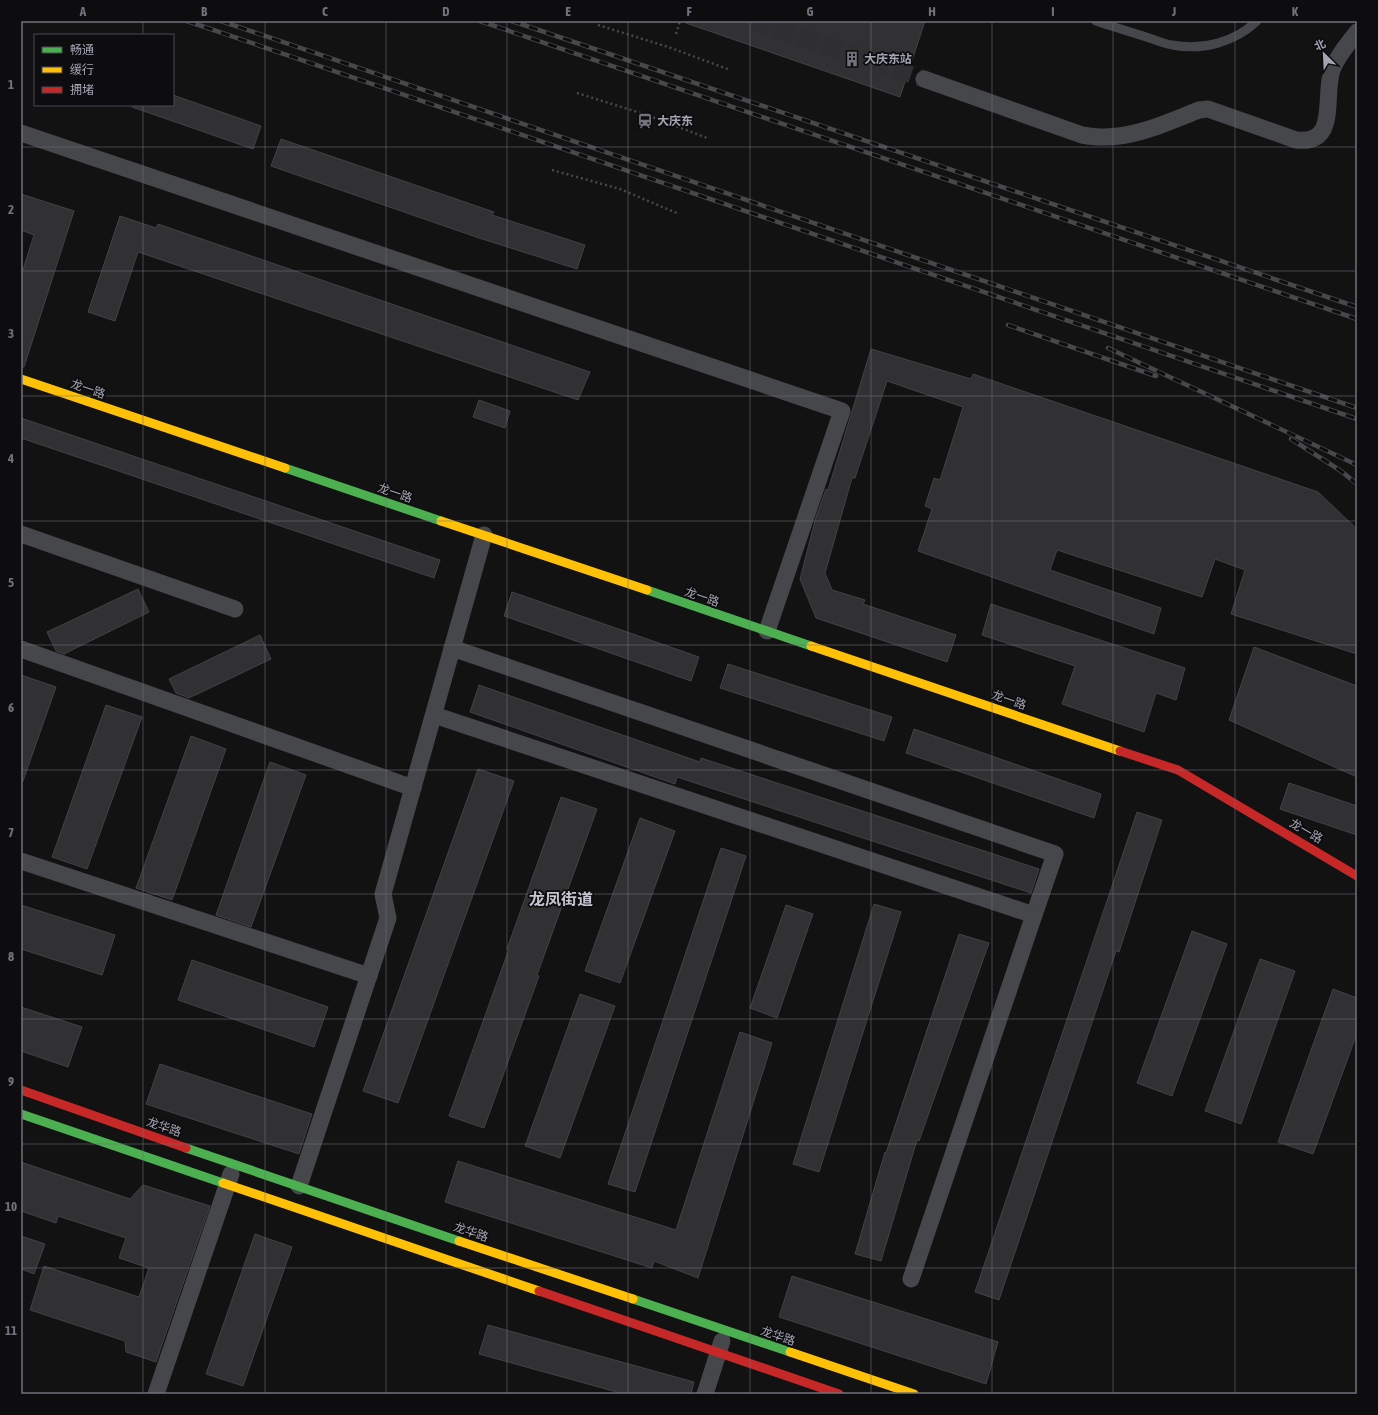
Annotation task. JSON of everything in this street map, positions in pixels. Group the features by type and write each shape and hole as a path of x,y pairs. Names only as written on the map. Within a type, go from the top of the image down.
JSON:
{"main road":[{"name":"龙一路","path":"21,379 1178,770 1357,876"},
{"name":"龙华路","path":"21,1090 235,1165 914,1394"},
{"path":"21,1114 839,1394"}],"street":[{"path":"924,79 1082,135 1100,137 1119,136 1139,132 1199,110 1208,109 1296,140 1306,141 1316,139 1323,131 1326,124 1332,71 1338,58 1357,32"},
{"path":"21,133 842,411 766,631"},
{"path":"21,534 235,609"},
{"path":"299,1186 388,918 384,894 484,535"},
{"path":"452,648 1055,854 911,1279"},
{"path":"21,649 413,788"},
{"path":"434,714 1034,915"},
{"path":"21,861 368,976"},
{"path":"156,1394 235,1165"},
{"path":"705,1394 726,1331"}],"lane":[{"path":"1096,21 1172,45 1192,47 1216,44 1235,38 1258,21"}],"path":[{"path":"676,34 680,21"},
{"path":"598,25 671,48 730,70"},
{"path":"577,93 647,115 706,138"},
{"path":"552,170 620,189 679,214"}],"building":[{"name":"大庆东站","path":"686,21 925,21 900,97 686,23"},
{"path":"174,95 261,126 253,149 132,107 174,106"},
{"path":"281,139 494,212 492,215 585,245 577,269 479,238 271,166"},
{"path":"21,194 74,211 24,367 21,367 21,276 34,235 21,230"},
{"path":"120,216 156,228 158,224 590,372 578,400 138,252 115,321 88,312"},
{"path":"871,349 971,379 973,374 1318,492 1357,529 1357,654 1231,614 1245,570 1215,559 1202,597 1057,550 1050,570 1161,608 1154,634 918,551 932,509 925,506 934,478 940,480 963,407 887,381 855,478 852,478 825,573 832,590 865,600 863,604 956,635 947,662 816,618 800,579 816,517 826,489 828,490"},
{"path":"479,400 510,411 505,428 473,417"},
{"path":"21,418 440,560 434,578 21,438"},
{"path":"138,589 149,612 64,654 56,651 47,632"},
{"path":"512,592 699,657 691,681 504,616"},
{"path":"991,604 1185,668 1176,700 1156,693 1144,732 1062,704 1075,666 982,635"},
{"path":"260,635 271,659 189,698 176,693 169,679"},
{"path":"1254,647 1357,686 1357,777 1229,720"},
{"path":"728,664 892,717 884,741 720,688"},
{"path":"21,675 56,687 23,781 21,781"},
{"path":"479,685 700,762 701,758 1039,869 1031,893 677,777 675,784 470,712"},
{"path":"106,705 142,717 87,869 52,857"},
{"path":"914,729 1101,794 1094,818 906,753"},
{"path":"191,736 226,749 172,900 136,888"},
{"path":"270,762 306,775 251,927 216,915"},
{"path":"478,769 514,781 398,1103 363,1091"},
{"path":"1289,783 1357,806 1357,835 1280,809"},
{"path":"561,797 597,809 484,1128 449,1116 509,949 507,949"},
{"path":"1137,812 1162,820 1119,952 1116,951 999,1300 975,1292"},
{"path":"640,818 675,831 620,983 585,971"},
{"path":"721,848 746,856 635,1192 608,1184"},
{"path":"874,904 901,912 819,1172 793,1164"},
{"path":"21,905 115,935 102,975 21,949"},
{"path":"786,905 813,914 777,1018 750,1008"},
{"path":"1192,931 1227,944 1172,1096 1137,1083"},
{"path":"959,934 989,943 919,1141 917,1140 881,1261 855,1254 885,1152 886,1153"},
{"path":"1260,959 1295,971 1241,1124 1205,1111"},
{"path":"192,960 328,1007 314,1047 178,1000"},
{"path":"1333,989 1357,998 1357,1033 1313,1154 1278,1142"},
{"path":"580,994 615,1006 560,1158 525,1146"},
{"path":"21,1007 82,1027 68,1067 21,1051"},
{"path":"740,1032 772,1043 698,1278 654,1261 652,1268 445,1202 458,1161 676,1230"},
{"path":"160,1064 312,1114 299,1154 146,1104"},
{"path":"21,1162 130,1199 143,1185 210,1206 156,1362 126,1352 125,1341 30,1310 44,1266 139,1297 149,1268 119,1258 126,1238 58,1216 56,1223 21,1211"},
{"path":"255,1234 292,1247 243,1386 206,1374"},
{"path":"21,1236 45,1244 34,1274 21,1269"},
{"path":"792,1276 998,1342 986,1384 779,1317"},
{"path":"488,1325 694,1382 691,1394 624,1394 479,1354"}],"tunnel":[{"path":"753,21 924,79"}],"railway":[{"path":"187,21 1357,419"},
{"path":"221,21 1357,408"},
{"path":"480,21 1357,319"},
{"path":"512,21 1357,307"},
{"path":"1008,325 1156,376"},
{"path":"1108,348 1357,465"},
{"path":"1291,439 1341,471 1357,484"}],"traffic: fast":[{"path":"285,468 441,521"},
{"path":"647,590 811,646"},
{"path":"21,1114 223,1183"},
{"path":"186,1148 459,1241"},
{"path":"633,1299 790,1352"}],"traffic: slow":[{"path":"21,379 285,468"},
{"path":"441,521 647,590"},
{"path":"811,646 1120,751"},
{"path":"223,1183 539,1291"},
{"path":"459,1241 633,1299"},
{"path":"790,1352 914,1394"}],"traffic: jam":[{"path":"1120,751 1178,770 1357,876"},
{"path":"21,1090 186,1148"},
{"path":"539,1291 839,1394"}],"place":[{"name":"大庆东站","path":"852,59"},
{"name":"大庆东","path":"645,121"}],"district":[{"name":"龙凤街道","path":"561,899"}]}
